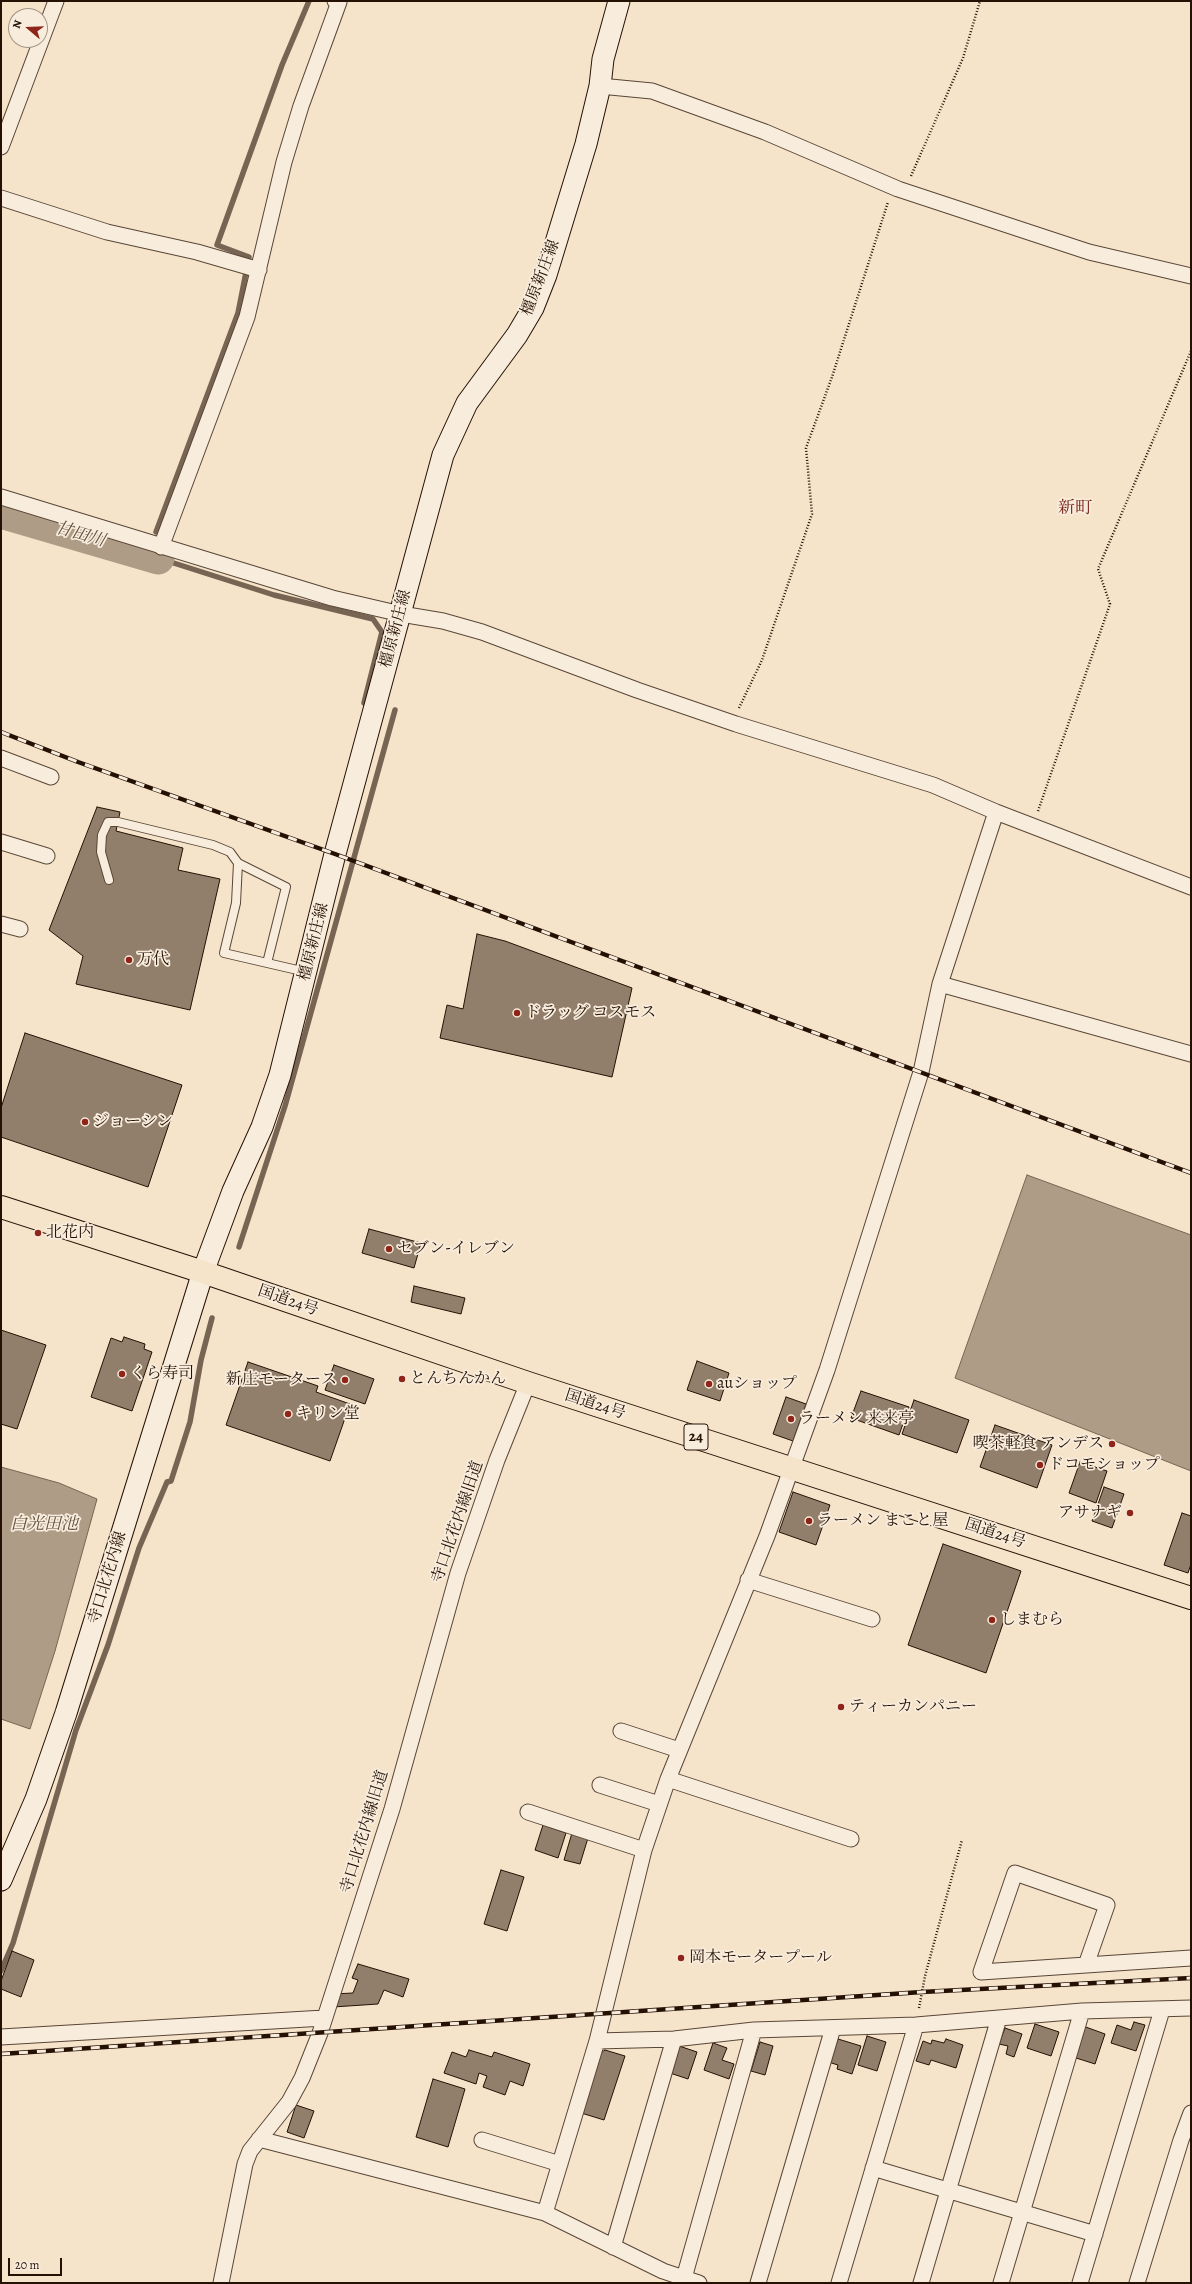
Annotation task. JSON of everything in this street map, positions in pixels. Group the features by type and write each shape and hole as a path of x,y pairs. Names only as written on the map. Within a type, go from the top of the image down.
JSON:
{"highway":[{"name":"国道24号","path":"1,1207 203,1272 528,1383 1191,1598"}],"main road":[{"name":"橿原新庄線","path":"203,1272 233,1192 272,1103 307,973 335,854 443,455 453,429 467,403 516,335 533,308 546,275 586,144 600,86 603,59 619,1"},
{"name":"寺口北花内線","path":"1,1880 36,1799 66,1713 203,1272"}],"street":[{"path":"1,147 56,1"},
{"path":"161,547 247,316 288,147 339,2 335,1"},
{"path":"600,86 652,91 765,132 898,189 1089,252 1191,276"},
{"path":"1,198 107,232 197,252 259,270"},
{"path":"1,498 324,596 401,614 443,621 482,632 637,690 736,724 905,775 996,812 1191,887"},
{"path":"1,758 51,778"},
{"path":"544,2213 597,2041 644,1850 679,1750 792,1468 827,1370 921,1072 940,984 996,812"},
{"path":"1,842 46,856"},
{"path":"1,924 20,929"},
{"path":"940,984 1191,1054"},
{"name":"寺口北花内線旧道","path":"221,2283 250,2151 289,2102 311,2055 392,1809 458,1573 497,1460 528,1383"},
{"path":"748,1580 872,1619"},
{"path":"621,1731 679,1750"},
{"path":"668,1779 851,1839"},
{"path":"600,1785 659,1804"},
{"path":"528,1812 644,1850"},
{"path":"1086,1965 1108,1905 1015,1873 981,1972 1086,1965 1191,1958"},
{"path":"597,2041 674,2039 754,2030 916,2025 1082,2011 1162,2010 1191,2008"},
{"path":"1080,2283 1162,2010"},
{"path":"1001,2283 1082,2011"},
{"path":"1,2037 324,2018"},
{"path":"921,2283 999,2018"},
{"path":"840,2283 916,2025"},
{"path":"758,2283 833,2028"},
{"path":"684,2278 754,2030"},
{"path":"613,2247 674,2039"},
{"path":"1137,2283 1180,2140 1191,2112"},
{"path":"259,2140 544,2213 663,2270 699,2283"},
{"path":"482,2140 560,2164"},
{"path":"873,2168 1095,2234"}],"lane":[{"path":"109,880 101,852 102,835 108,822 118,822 213,845 230,852 238,863 286,887 267,963"},
{"path":"238,863 236,903 224,953 307,973"}],"path":[{"path":"736,724 736,714 762,660 812,514 806,448 832,378 889,198 910,179 963,58 980,1"},
{"path":"1033,826 1110,604 1098,570 1191,351"},
{"path":"916,2025 925,1976 962,1840"}],"water":[{"path":"1027,1175 1191,1235 1191,1471 955,1378"},
{"name":"白光田池","path":"1,1467 59,1483 97,1499 55,1651 30,1729 1,1719"}],"building":[{"path":"97,807 120,812 116,831 183,848 178,870 220,879 190,1010 76,984 83,956 49,930"},
{"path":"477,934 505,941 632,988 612,1077 440,1038 447,1005 463,1009"},
{"name":"ジョーシン","path":"25,1033 182,1085 148,1187 1,1137 1,1108"},
{"path":"369,1229 421,1243 414,1268 362,1253"},
{"path":"414,1286 465,1298 461,1314 411,1302"},
{"path":"1,1330 46,1345 17,1429 1,1424"},
{"name":"くら寿司","path":"124,1337 145,1344 144,1349 152,1352 132,1411 91,1397 111,1338 122,1342"},
{"path":"697,1361 729,1373 720,1401 687,1390"},
{"name":"キリン堂","path":"248,1362 318,1386 316,1392 350,1404 330,1461 226,1425"},
{"path":"334,1365 374,1379 365,1404 325,1390"},
{"path":"861,1391 909,1407 899,1435 851,1418"},
{"path":"786,1397 806,1404 793,1441 773,1434"},
{"path":"914,1400 969,1420 957,1453 902,1434"},
{"path":"995,1425 1052,1445 1037,1488 980,1467"},
{"path":"1080,1462 1107,1471 1096,1503 1069,1493"},
{"path":"1104,1487 1124,1494 1112,1528 1092,1521"},
{"path":"793,1492 830,1505 816,1545 779,1532"},
{"path":"1182,1513 1191,1516 1191,1564 1188,1573 1164,1565"},
{"path":"943,1544 1021,1571 986,1673 908,1645"},
{"path":"543,1825 566,1833 558,1858 535,1850"},
{"path":"572,1833 588,1838 580,1864 564,1860"},
{"path":"501,1870 524,1877 507,1931 484,1924"},
{"path":"12,1951 34,1960 21,1997 1,1989 1,1981"},
{"path":"358,1964 409,1979 403,1997 384,1990 378,2004 333,2007 333,1994 353,1993 358,1980 352,1978"},
{"path":"1134,2022 1145,2025 1136,2051 1111,2043 1117,2025 1131,2030"},
{"path":"1035,2024 1059,2032 1051,2056 1027,2048"},
{"path":"1083,2026 1105,2034 1095,2064 1073,2057"},
{"path":"1005,2028 1022,2034 1014,2057 1006,2054 1008,2046 999,2044"},
{"path":"867,2036 886,2042 877,2071 858,2065"},
{"path":"838,2039 861,2046 852,2074 837,2069 838,2065 825,2061 831,2043 836,2045"},
{"path":"946,2039 963,2045 956,2068 931,2060 929,2065 916,2061 923,2041 931,2044 932,2040 944,2043"},
{"path":"760,2042 773,2046 765,2075 751,2071"},
{"path":"713,2043 727,2048 722,2060 734,2064 729,2079 704,2070"},
{"path":"679,2046 697,2052 688,2079 670,2073"},
{"path":"469,2050 492,2057 494,2052 530,2064 523,2086 510,2081 505,2095 483,2087 487,2076 479,2073 476,2084 444,2073 452,2052 466,2057"},
{"path":"605,2050 625,2056 604,2120 578,2112 596,2056"},
{"path":"433,2079 465,2089 448,2147 416,2137"},
{"path":"296,2105 314,2111 304,2138 287,2132"}],"waterway":[{"path":"156,532 238,313 249,257 217,245 282,65 309,1"},
{"name":"甘田川","path":"1,512 158,558"},
{"path":"158,558 274,595 373,619 382,632 364,703"},
{"path":"239,1247 285,1106 395,710"},
{"path":"1,1971 13,1943 76,1730 108,1645 139,1548 167,1482 171,1481 190,1422 201,1360 212,1318"}],"railway":[{"path":"1,732 78,762 335,854 1191,1173"},
{"path":"1,2054 922,1992 1191,1978"}],"place":[{"name":"万代","path":"129,960"},
{"name":"ドラッグ コスモス","path":"517,1013"},
{"name":"ジョーシン","path":"85,1122"},
{"name":"北花内","path":"38,1233"},
{"name":"セブン-イレブン","path":"389,1249"},
{"name":"くら寿司","path":"122,1374"},
{"name":"とんちんかん","path":"402,1379"},
{"name":"新庄モータース","path":"345,1380"},
{"name":"auショップ","path":"709,1384"},
{"name":"キリン堂","path":"288,1414"},
{"name":"ラーメン 来来亭","path":"791,1419"},
{"name":"喫茶軽食 アンデス","path":"1112,1444"},
{"name":"ドコモショップ","path":"1040,1465"},
{"name":"アサナギ","path":"1130,1513"},
{"name":"ラーメン まこと屋","path":"809,1521"},
{"name":"しまむら","path":"992,1620"},
{"name":"ティーカンパニー","path":"841,1707"},
{"name":"岡本モータープール","path":"681,1958"}],"district":[{"name":"新町","path":"1075,509"}]}
